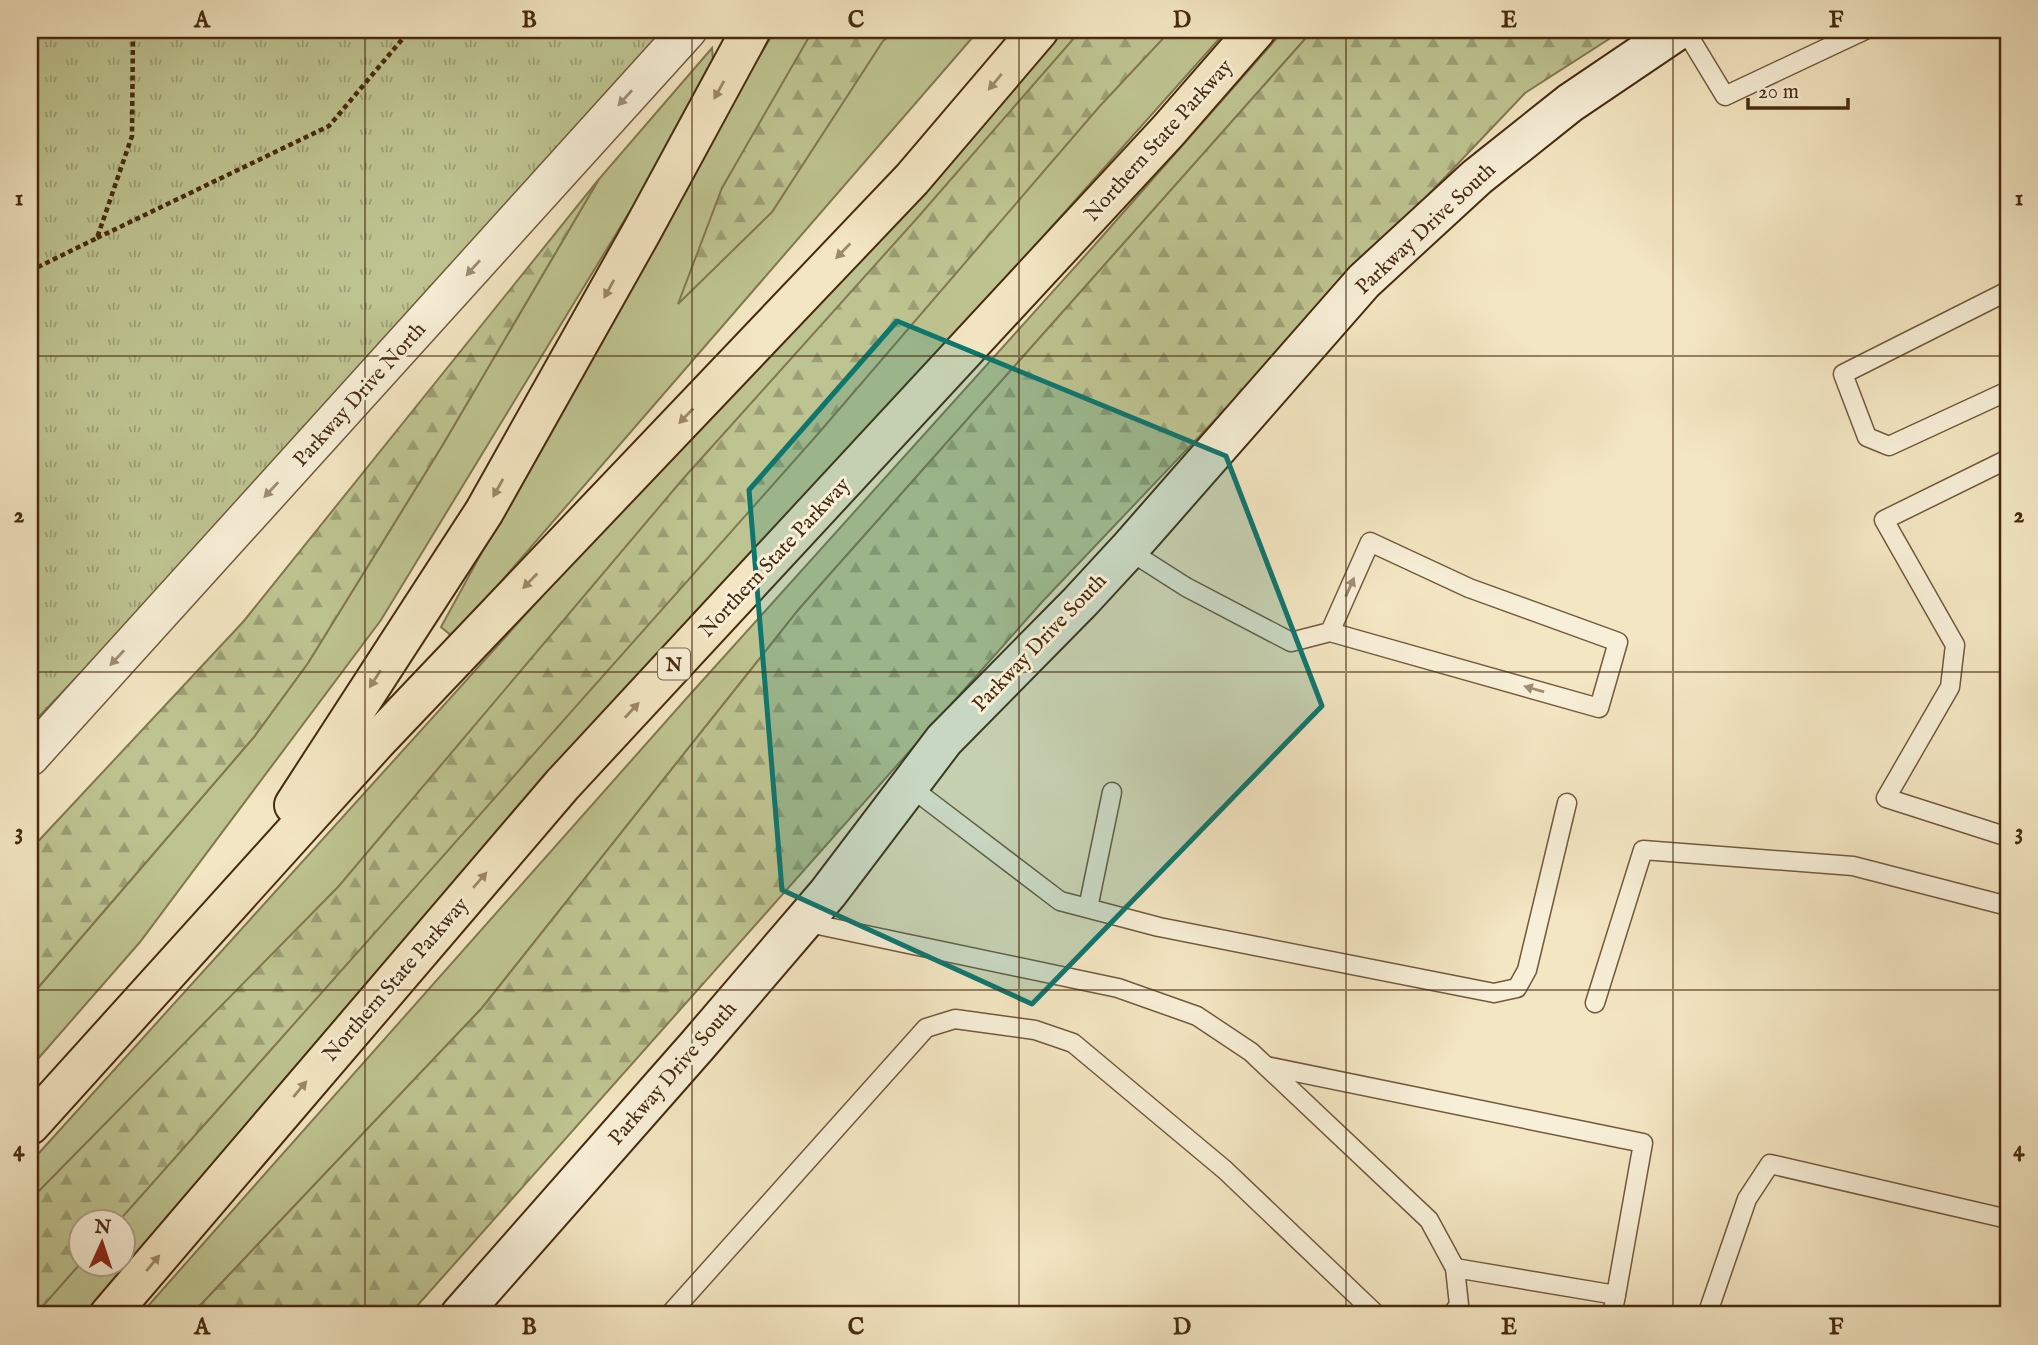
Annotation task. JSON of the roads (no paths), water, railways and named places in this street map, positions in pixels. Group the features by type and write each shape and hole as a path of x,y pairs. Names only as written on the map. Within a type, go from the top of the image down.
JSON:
{"highway":[{"path":"231,903 484,512 751,30"},
{"path":"30,1125 376,742 912,179 1039,30"},
{"name":"Northern State Parkway","path":"109,1315 562,785 1168,131 1256,30"}],"street":[{"name":"Parkway Drive North","path":"30,757 688,30"},
{"name":"Parkway Drive South","path":"460,1315 828,893 944,740 1128,550 1364,281 1498,161 1570,103 1678,30"}],"lane":[{"path":"1685,30 1726,96 1865,30"},
{"path":"2008,291 1843,374 1867,437 1889,446 2008,391"},
{"path":"2008,459 1884,520 1955,645 1950,687 1886,798 2008,838"},
{"path":"1128,550 1186,587 1292,642 1330,632 1599,708 1618,642 1469,588 1370,542 1330,632"},
{"path":"909,786 1060,901 1159,927 1494,993 1517,988 1527,970 1567,803"},
{"path":"1088,908 1112,792"},
{"path":"1595,1003 1643,850 1853,866 2008,906"},
{"path":"803,922 1118,988 1197,1016 1251,1052 1429,1220 1455,1268 1459,1305 1451,1315"},
{"path":"669,1315 926,1028 955,1019 1035,1030 1073,1044 1224,1170 1377,1315"},
{"path":"1266,1066 1643,1143 1612,1315"},
{"path":"1707,1315 1746,1199 1770,1164 2008,1219"},
{"path":"1455,1268 1616,1295"}]}
